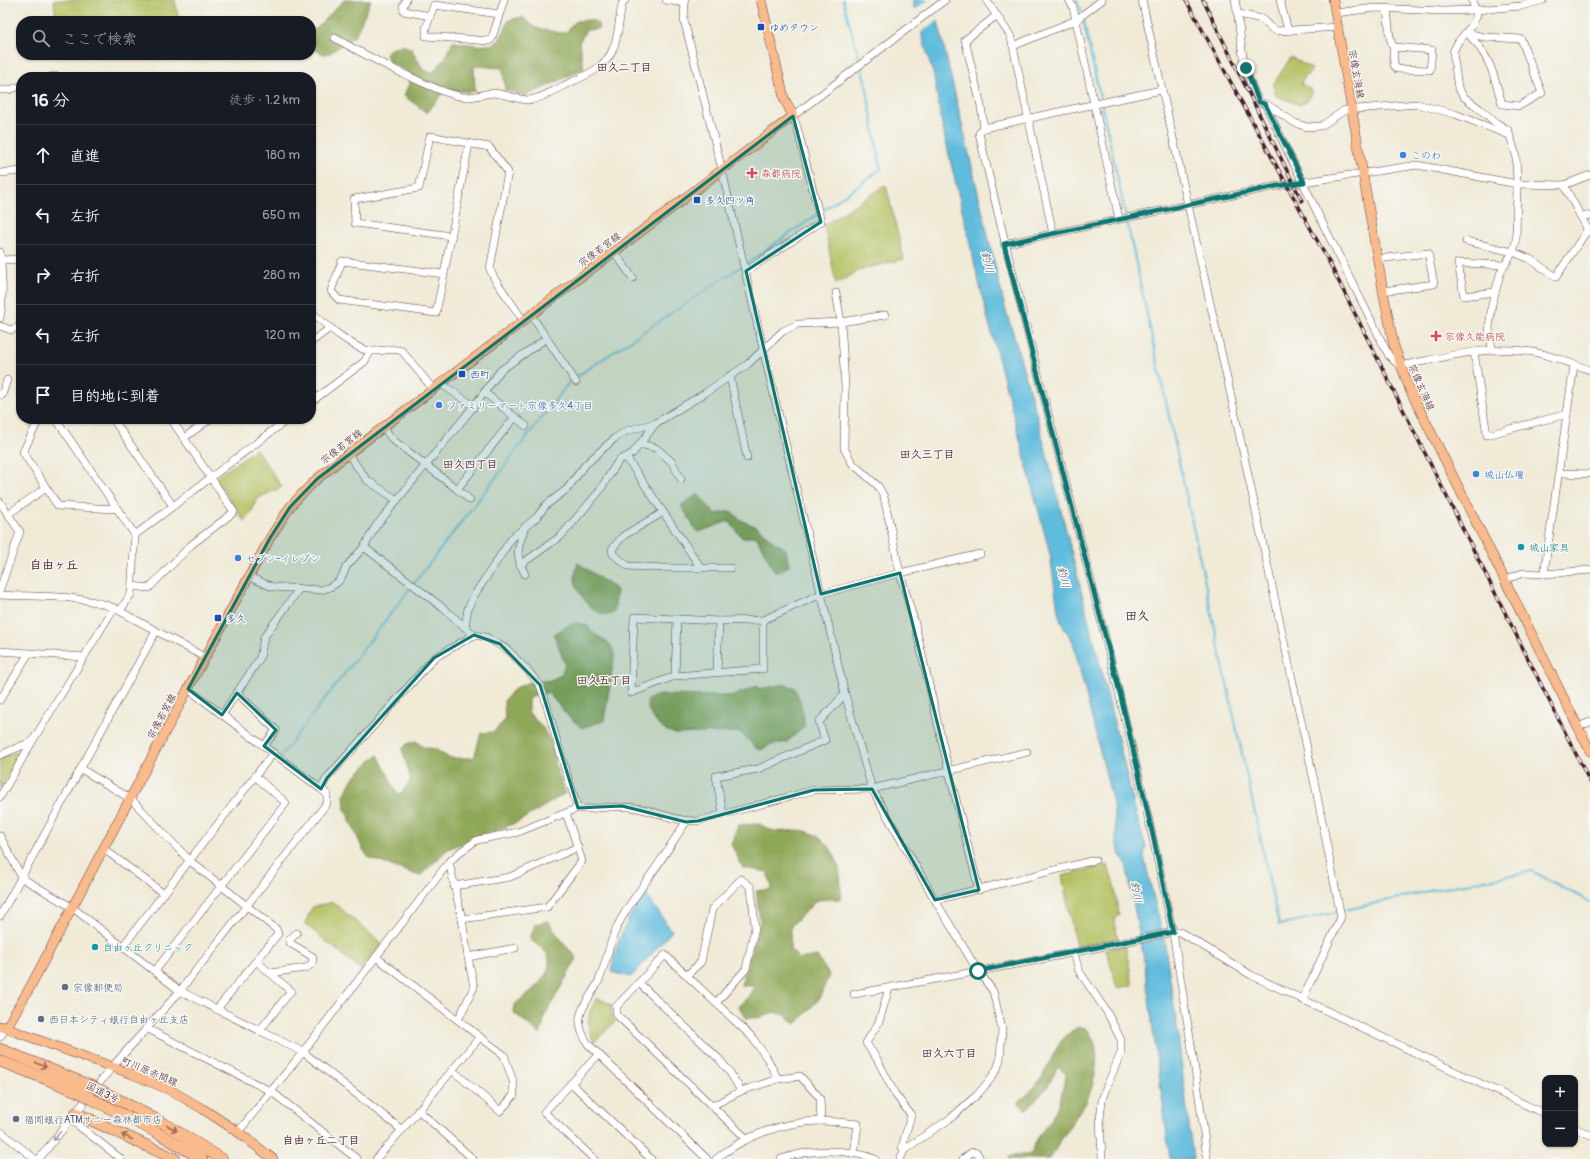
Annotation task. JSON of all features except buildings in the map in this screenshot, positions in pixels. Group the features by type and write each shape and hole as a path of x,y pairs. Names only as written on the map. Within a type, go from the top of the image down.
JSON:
{"highway":[{"name":"国道3号","path":"2,1053 82,1088 100,1090 165,1124 222,1159"},
{"name":"国道3号","path":"82,1088 92,1099 158,1133 202,1159"},
{"path":"73,1116 175,1159"}],"main road":[{"path":"761,0 784,98 793,116"},
{"name":"宗像玄海線","path":"1333,0 1339,27 1383,292 1400,366 1410,390 1590,751"},
{"name":"宗像若宮線","path":"3,1027 29,989 188,689 270,538 290,507 317,479 348,454 793,116"},
{"name":"町川原赤間線","path":"3,1027 170,1090 238,1132 272,1159"}],"street":[{"path":"406,0 403,6 404,11 430,16"},
{"path":"499,14 434,5 426,28 426,36 489,41 492,38 504,0"},
{"path":"335,38 365,55 433,87 459,96 471,98 491,93 527,100 535,99 578,79 601,66 609,57 613,49 622,4 625,0"},
{"path":"666,0 685,1 684,20 722,170 845,694 872,789 935,900 978,971 993,991 1002,1028 1002,1045 998,1069 978,1094 951,1118 906,1148 900,1159"},
{"path":"986,0 1010,35 1014,46 1053,234"},
{"path":"1069,0 1074,7 1119,219"},
{"path":"1014,46 1076,20 1102,0"},
{"path":"1142,0 1316,790 1341,917 1302,1000"},
{"path":"1235,0 1239,14 1238,23 1246,68 1259,102 1295,122 1307,127 1321,126 1345,110 1417,104 1455,114 1509,135"},
{"path":"1280,0 1288,31"},
{"path":"1472,0 1477,15 1467,32 1458,42 1453,52 1458,88 1464,96 1495,122 1508,130 1516,155 1516,241 1513,252 1501,271 1495,292 1489,328 1492,349"},
{"path":"1336,13 1375,8 1444,11 1476,10 1521,6 1543,0"},
{"path":"746,271 821,222 793,116 944,1"},
{"path":"1387,9 1390,38 1393,47 1394,65 1397,69 1430,70 1432,50 1393,47"},
{"path":"1239,14 1262,19 1271,28 1277,31 1339,27"},
{"path":"984,128 981,106 965,40 997,15"},
{"path":"1467,32 1484,37 1521,39 1542,93 1519,106 1502,104 1492,67 1478,44 1467,32"},
{"path":"0,90 9,90 16,88"},
{"path":"1161,90 984,128 979,133 1004,244 1120,693 1154,840 1199,1092 1207,1159"},
{"path":"1265,104 1389,356 1400,366 1492,349 1526,351 1590,370"},
{"path":"452,236 355,223 354,199 419,188 430,136 489,148 508,172 490,269 494,278 527,318 547,338 576,382"},
{"path":"444,274 342,261 331,291 338,300 436,313 452,236 469,144"},
{"path":"1004,244 1277,186 1416,165 1517,184 1564,185 1590,175"},
{"path":"0,172 16,171"},
{"path":"1466,241 1513,252 1530,259 1556,277 1589,232 1564,185"},
{"path":"1580,215 1590,216"},
{"path":"0,252 3,303 0,318"},
{"path":"614,252 633,278"},
{"path":"1377,259 1428,253 1434,284 1383,292"},
{"path":"1,260 16,259"},
{"path":"1495,292 1464,296 1458,263 1505,265"},
{"path":"836,293 841,322 845,387 844,448 852,463 878,486 884,497 900,573 915,624 949,772 979,890"},
{"path":"465,627 468,608 475,594 512,538 536,517 546,505 567,489 585,465 615,438 626,432 656,423 748,364 783,331 798,324 841,322 885,315"},
{"path":"316,316 330,328 361,348 371,351 390,349 402,351 437,386 474,406"},
{"path":"0,326 11,330 16,328"},
{"path":"316,338 330,328"},
{"path":"249,577 273,587 299,589 321,590 338,582 346,567 364,546 376,526 485,393 501,370 547,338"},
{"path":"316,398 364,362 371,351"},
{"path":"1474,352 1487,435 1568,414"},
{"path":"1544,574 1560,473 1574,365"},
{"path":"730,376 747,458"},
{"path":"0,394 2,395 7,380"},
{"path":"485,393 526,426"},
{"path":"457,489 514,417"},
{"path":"520,565 561,536 598,493 619,460 626,458 633,453 656,423"},
{"path":"37,424 23,452 58,506 117,509"},
{"path":"0,796 84,657 117,609 131,594 135,535 59,424"},
{"path":"116,424 173,506"},
{"path":"132,586 149,588 192,545 234,512 174,424"},
{"path":"184,438 203,424"},
{"path":"135,535 281,424"},
{"path":"383,427 393,440 470,500"},
{"path":"640,444 656,448 672,462 681,479"},
{"path":"348,454 367,480 397,500"},
{"path":"626,458 662,513 701,568"},
{"path":"1560,473 1590,474"},
{"path":"8,514 46,488"},
{"path":"0,502 20,532 0,589"},
{"path":"662,513 623,536 612,549 614,554 628,566 730,568"},
{"path":"525,574 517,555 526,525"},
{"path":"364,546 474,635 486,637 508,650 540,685 578,808"},
{"path":"763,620 763,668 675,676 631,693 634,617 719,621 763,620 821,594 980,554"},
{"path":"1504,580 1523,573 1544,574 1590,570"},
{"path":"222,715 260,658 264,637 299,589"},
{"path":"0,595 92,600 117,609 206,658"},
{"path":"675,676 677,619"},
{"path":"717,672 719,621"},
{"path":"0,916 156,631"},
{"path":"321,790 327,778 431,661 474,635"},
{"path":"0,651 84,657"},
{"path":"0,700 29,653"},
{"path":"39,1159 112,1067 180,990 248,906 327,803 326,794 188,689"},
{"path":"237,693 276,730 264,746"},
{"path":"723,814 716,776 758,769 825,740 819,722 845,694"},
{"path":"1578,727 1590,722"},
{"path":"0,755 32,742"},
{"path":"238,1132 272,1092 449,862 477,840 518,832 578,808 622,806 686,822 698,821 814,790 872,789 949,772 1027,752"},
{"path":"123,946 273,754"},
{"path":"81,769 131,799 190,861 276,929 278,934 217,1010"},
{"path":"155,971 286,803 256,777"},
{"path":"462,919 546,907 582,861 566,813"},
{"path":"686,822 619,923 611,940 600,978 595,989 586,1000 580,1017 582,1032 588,1044 707,1159"},
{"path":"0,836 22,878 73,908 180,990 217,1010 303,1052 402,1130"},
{"path":"454,886 510,877 578,847"},
{"path":"104,849 164,894"},
{"path":"935,900 1095,860"},
{"path":"449,862 462,919 474,987 458,1020"},
{"path":"687,975 700,962 712,909 741,879 751,887 755,927 746,969 716,1003"},
{"path":"854,994 1074,953 1171,932 1180,932 1251,975 1542,1113"},
{"path":"270,973 306,968 312,964 313,957 290,944 289,940 297,933"},
{"path":"468,957 515,948"},
{"path":"1074,953 1079,971 1106,1012 1121,1040 1122,1053 1102,1100 1100,1119 1102,1159"},
{"path":"747,1139 617,1015 616,1006 665,956 751,1036 767,1058 778,1080"},
{"path":"376,957 504,1055 513,1081 514,1095 500,1111 452,1070"},
{"path":"256,961 291,991 260,1030"},
{"path":"639,983 718,1058 729,1071 740,1091"},
{"path":"890,988 879,1022 866,1043 895,1094 911,1115 902,1147 906,1148"},
{"path":"0,1037 3,1027"},
{"path":"146,1028 272,1092 357,1159"},
{"path":"376,1159 480,1037"},
{"path":"594,1159 544,1112 598,1055"},
{"path":"712,1106 740,1091 778,1080 800,1076 820,1098 821,1121"},
{"path":"571,1083 650,1159"},
{"path":"418,1110 472,1159"},
{"path":"73,1116 121,1159"},
{"path":"716,1159 747,1139 780,1127 821,1121 858,1124 854,1154"},
{"path":"1578,1129 1590,1135"},
{"path":"0,1131 35,1159"},
{"path":"781,1159 819,1151 854,1154 875,1159"},
{"path":"963,1159 972,1152 977,1153 980,1159"}],"highlighted area":[{"path":"793,116 821,222 746,271 821,594 900,573 979,890 935,900 872,789 814,790 698,821 686,822 622,806 578,808 540,685 500,644 474,635 434,658 327,778 321,789 264,746 276,730 237,693 222,715 188,689 270,538 290,507 317,479"}],"green space":[{"path":"54,0 175,0 178,16 56,16"},
{"path":"344,0 371,0 355,36 330,53 324,54 316,50 316,28"},
{"path":"522,17 536,28 561,33 566,32 576,21 592,20 598,24 599,29 586,30 579,43 584,68 525,96 505,90 503,68 474,66 475,91 469,92 446,89 427,113 404,96 412,75 389,62 386,54 389,50 401,45 411,48 424,71 433,72 446,57 453,42 490,45 499,40 509,20"},
{"path":"1291,57 1312,69 1309,74 1304,76 1301,84 1312,90 1308,100 1300,105 1276,96 1273,85"},
{"path":"886,185 904,259 860,270 836,284 824,225"},
{"path":"256,449 282,487 262,496 256,501 251,514 244,521 216,480 217,477"},
{"path":"698,494 715,514 731,511 741,520 757,527 774,542 786,549 789,566 777,573 773,569 756,536 742,538 729,521 699,532 695,529 681,505"},
{"path":"578,563 617,590 614,613 608,615 602,614 586,602 576,585 575,580"},
{"path":"578,623 588,626 591,631 610,644 615,653 604,721 582,728 568,716 548,693 534,695 528,700 528,712 543,728 551,742 557,770 566,793 518,822 448,849 420,876 369,858 363,850 345,809 344,796 352,779 378,755 399,795 410,782 410,776 402,749 407,744 416,741 423,747 435,749 449,758 474,758 481,733 493,732 505,720 504,701 515,688 527,683 550,680 561,675 565,664 554,634 571,624"},
{"path":"784,684 794,687 796,691 803,713 804,727 787,742 770,745 761,750 757,749 740,732 676,734 662,728 657,723 649,711 647,703 652,697 660,695 733,696 757,686 759,689"},
{"path":"19,751 20,756 0,789 0,758"},
{"path":"759,824 774,831 802,830 815,835 824,841 830,848 839,867 841,888 840,899 817,900 791,926 790,949 800,959 817,956 829,975 819,999 796,1024 785,1015 774,1012 758,1018 746,1018 739,1007 756,987 741,985 760,922 756,891 772,889 768,872 743,868 731,844 738,825"},
{"path":"1107,865 1113,880 1119,915 1114,919 1118,939 1076,947 1062,876"},
{"path":"333,902 382,944 361,970 305,924 313,907"},
{"path":"548,921 564,944 574,954 576,960 544,1017 543,1027 540,1034 513,1012 514,1005 538,984 547,971 549,963 547,953 530,939 535,924"},
{"path":"1125,945 1133,985 1117,988 1106,949"},
{"path":"597,998 611,1004 612,1015 616,1021 594,1042 589,1030 588,1020"},
{"path":"1079,1027 1086,1028 1089,1031 1095,1044 1097,1061 1092,1087 1085,1104 1073,1120 1049,1159 1009,1159 1009,1157 1031,1153 1039,1135 1051,1120 1060,1101 1066,1074 1058,1067 1047,1088 1026,1110 1018,1103 1043,1076 1064,1037"}],"water":[{"name":"釣川","path":"912,0 933,0 1005,308 1040,427 1139,825 1146,847 1144,857 1165,945 1177,1027 1193,1159 1170,1159 1143,954 1126,864 1120,855 1117,846 1113,803 1073,642 1061,622 1058,611 1050,554 985,308 942,125 934,77"},
{"path":"645,893 672,931 631,977 611,972 613,960 623,930"}],"pier":[{"path":"928,0 936,0 939,19 920,33 913,11"}],"waterway":[{"path":"843,0 860,62"},
{"path":"1077,0 1082,13"},
{"path":"1083,18 1279,925 1438,889 1532,871 1590,902"},
{"path":"746,264 881,169 866,84 861,66"},
{"path":"281,756 570,381 742,266"}],"railway":[{"path":"1186,0 1330,264 1590,782"},
{"path":"1203,0 1302,201"}],"place":[{"name":"ゆめタウン","path":"761,27"},
{"name":"このわ","path":"1403,155"},
{"name":"森都病院","path":"752,173"},
{"name":"多久四ツ角","path":"697,200"},
{"name":"宗像久能病院","path":"1436,336"},
{"name":"西町","path":"462,374"},
{"name":"ファミリーマート宗像多久4丁目","path":"439,405"},
{"name":"城山仏壇","path":"1476,474"},
{"name":"城山家具","path":"1521,547"},
{"name":"セブン-イレブン","path":"238,558"},
{"name":"多久","path":"218,618"},
{"name":"自由ヶ丘クリニック","path":"95,947"},
{"name":"宗像郵便局","path":"65,987"},
{"name":"西日本シティ銀行自由ヶ丘支店","path":"41,1019"},
{"name":"福岡銀行ATMサニー森林都市店","path":"16,1119"}],"district":[{"name":"田久二丁目","path":"624,67"},
{"name":"田久三丁目","path":"927,454"},
{"name":"田久四丁目","path":"470,464"},
{"name":"自由ヶ丘","path":"54,565"},
{"name":"田久","path":"1137,616"},
{"name":"田久五丁目","path":"604,680"},
{"name":"田久六丁目","path":"949,1053"},
{"name":"自由ヶ丘二丁目","path":"321,1140"}],"route":[{"path":"978,971 1173,932 1154,840 1120,693 1004,244 1277,186 1304,182 1265,104 1259,102 1246,68"}]}
